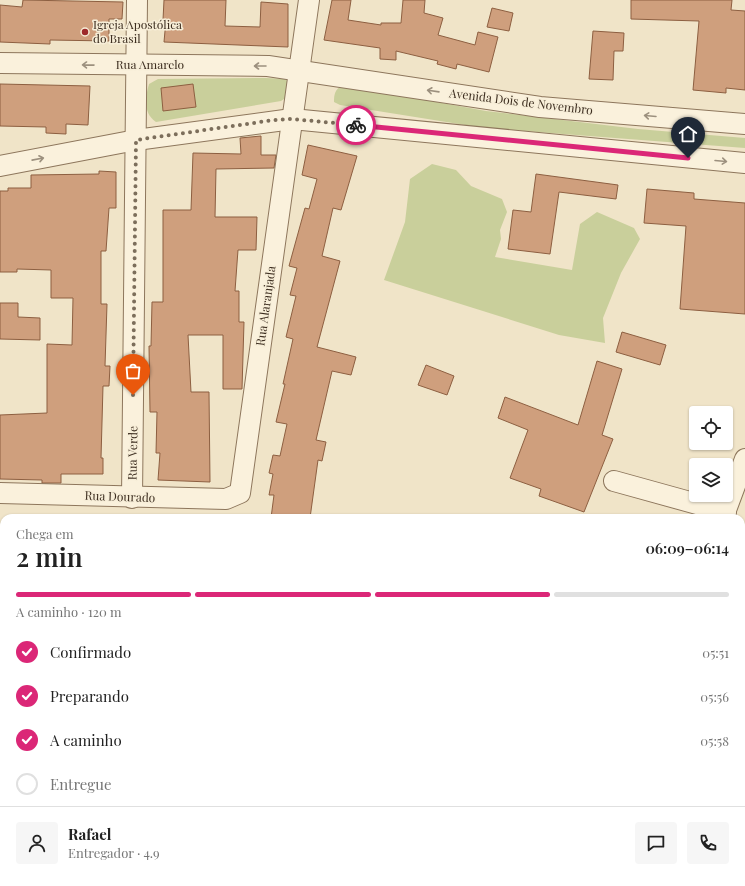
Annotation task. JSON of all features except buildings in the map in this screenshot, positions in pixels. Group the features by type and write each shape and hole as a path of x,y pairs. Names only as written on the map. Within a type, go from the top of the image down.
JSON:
{"street":[{"name":"Rua Verde","path":"132,498 137,0"},
{"path":"299,71 309,0"},
{"name":"Rua Amarelo","path":"0,63 136,66 268,66 299,71"},
{"name":"Rua Alaranjada","path":"240,493 299,71"},
{"name":"Avenida Dois de Novembro","path":"299,71 540,107 745,124"},
{"path":"0,166 136,140 292,119 745,163"},
{"path":"725,514 741,482 745,459"},
{"path":"614,481 721,514"},
{"name":"Rua Dourado","path":"0,493 226,500 240,493"}],"green space":[{"path":"158,79 285,79 292,85 290,95 281,101 156,122 147,110 146,100 149,84"},
{"path":"343,85 486,111 638,129 745,138 745,148 484,128 340,105 334,102 334,97 337,90"},
{"path":"432,164 456,170 471,186 502,199 507,212 500,230 501,239 495,257 572,270 580,224 597,212 634,228 640,239 621,273 603,318 605,343 559,335 384,280 405,222 410,179"}],"way so far":[{"path":"133,395 136,140 274,120 292,119 356,125"}],"place":[{"name":"Igreja Apostólica do Brasil","path":"85,32"}],"route":[{"path":"356,125 688,158"}]}
